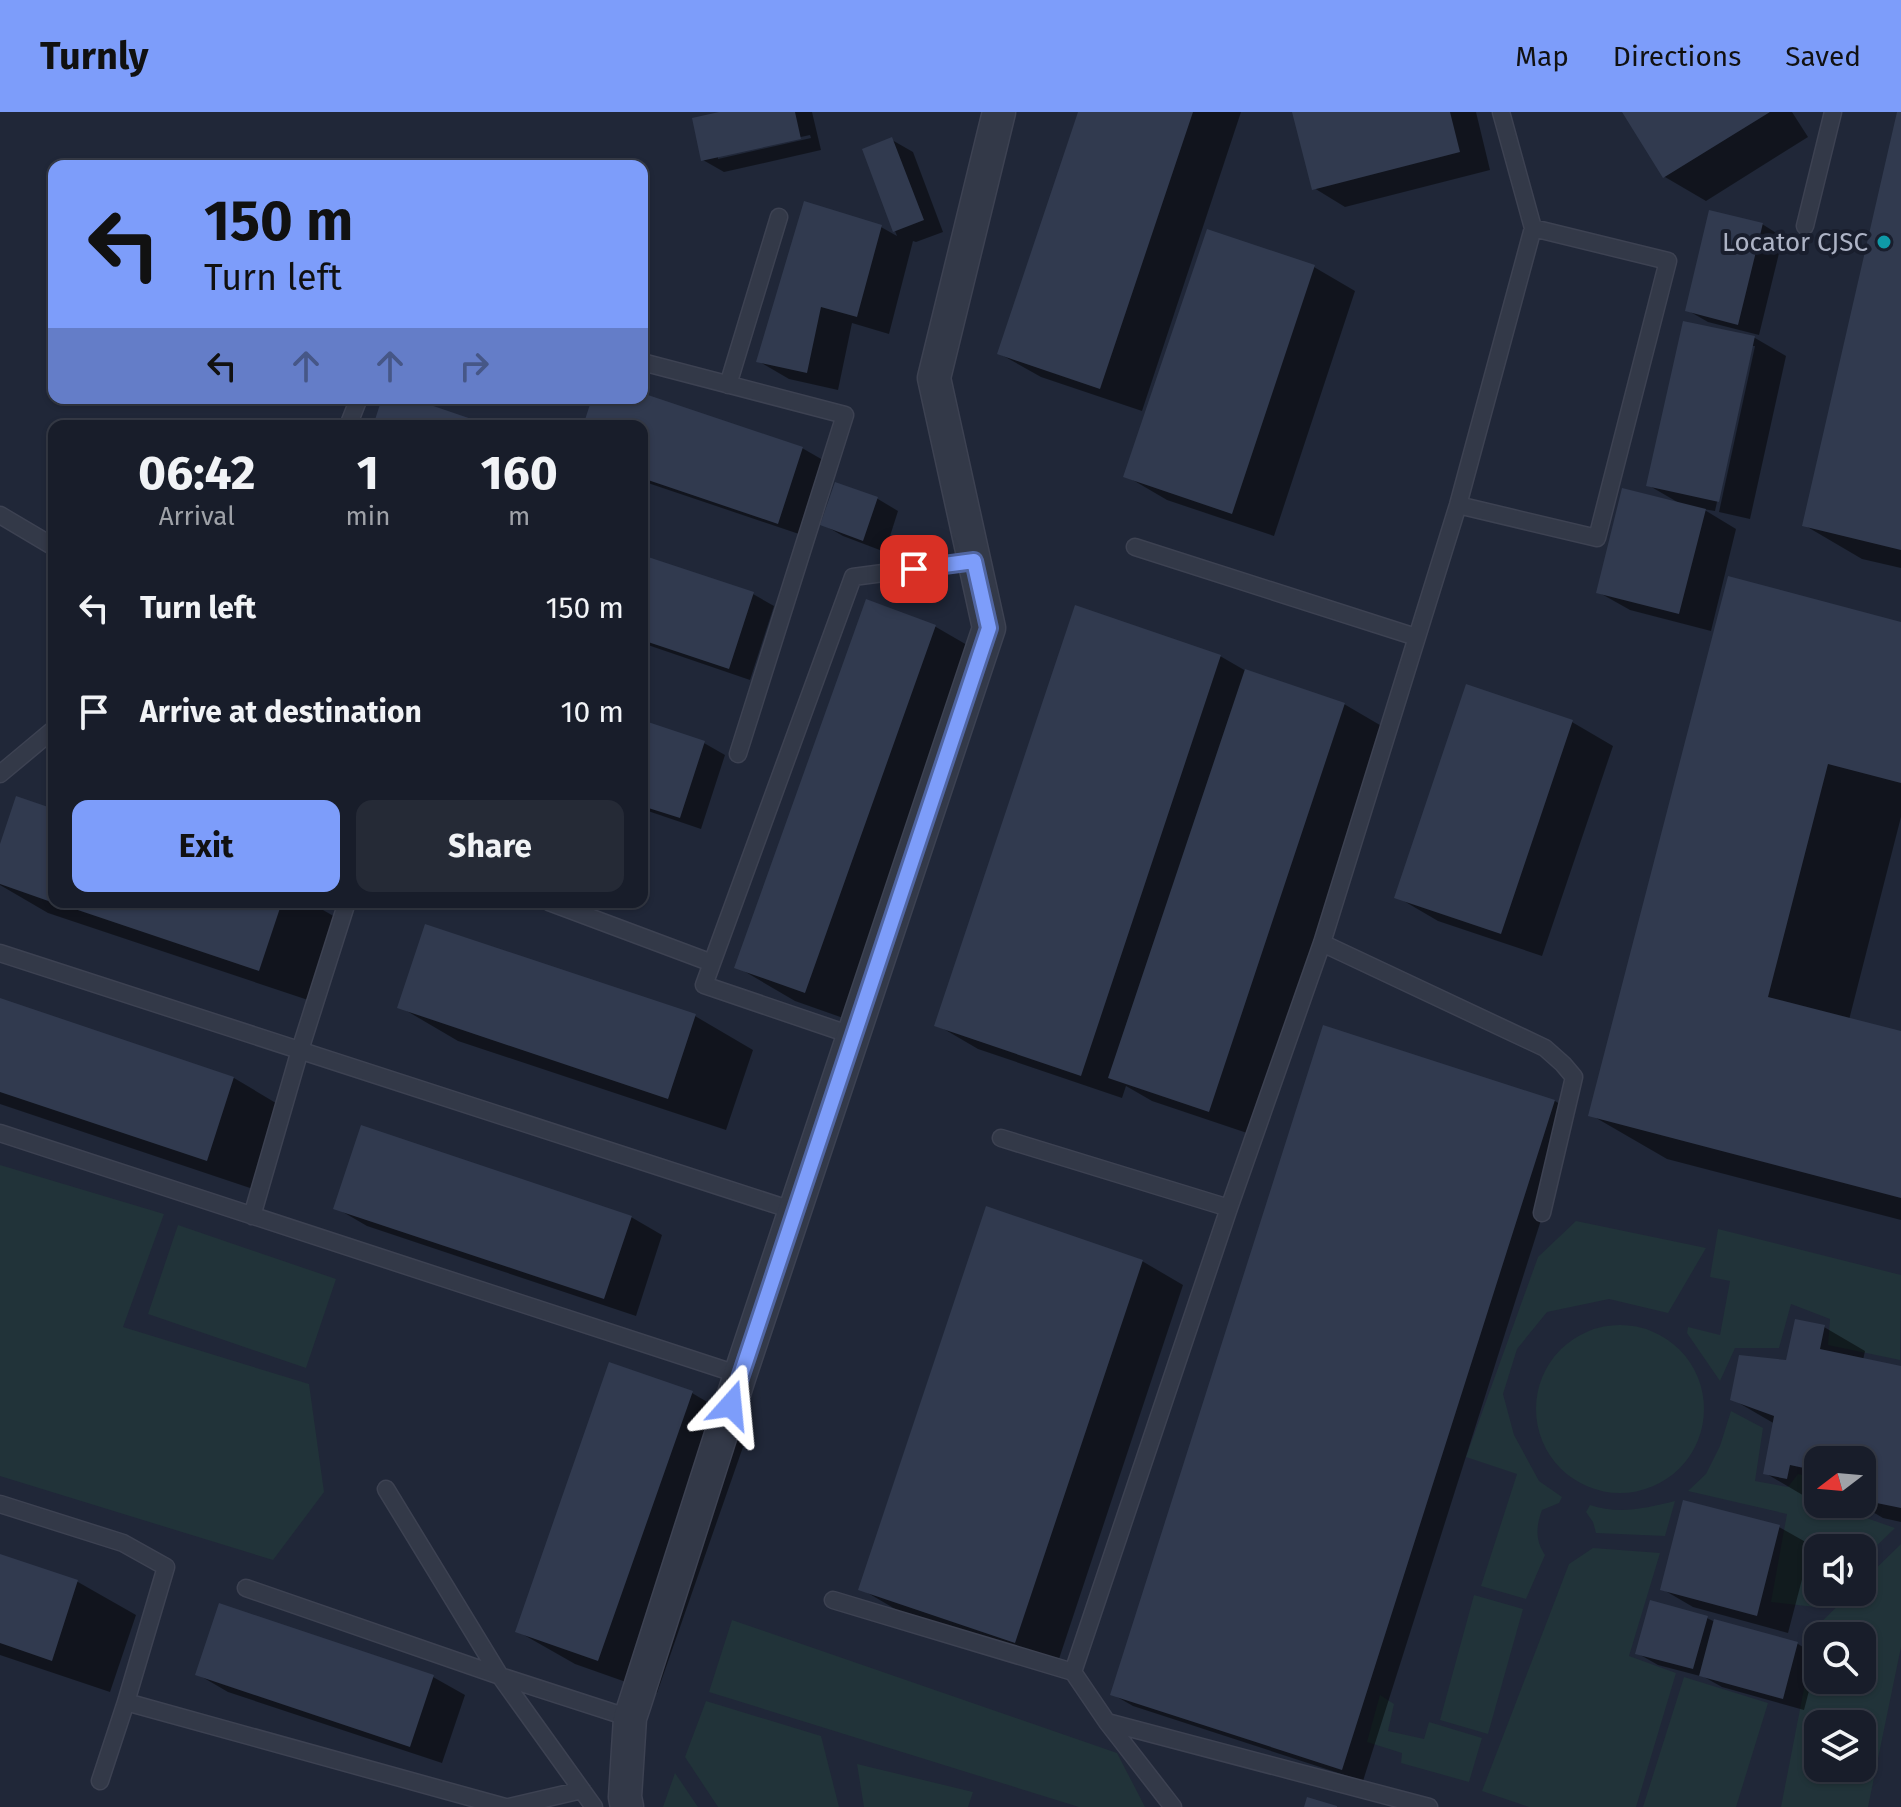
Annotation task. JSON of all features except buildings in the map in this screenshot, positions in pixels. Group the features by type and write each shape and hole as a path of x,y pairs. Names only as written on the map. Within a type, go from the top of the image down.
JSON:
{"street":[{"path":"627,1807 630,1718 740,1375 989,628 934,378 999,112"}],"lane":[{"path":"1073,1672 1322,943 1458,505 1533,228 1501,112"},
{"path":"1805,226 1833,112"},
{"path":"728,385 779,217"},
{"path":"1458,505 1597,538 1668,261 1533,228"},
{"path":"648,364 845,415 738,754"},
{"path":"0,515 48,543"},
{"path":"1135,547 1416,637"},
{"path":"854,1036 704,985 853,577 974,561"},
{"path":"0,774 48,734"},
{"path":"252,1216 345,908"},
{"path":"565,908 712,963"},
{"path":"1322,943 1545,1048 1574,1077 1542,1213"},
{"path":"0,953 795,1211"},
{"path":"0,1133 740,1375"},
{"path":"1001,1138 1229,1208"},
{"path":"386,1489 500,1676 594,1807"},
{"path":"0,1504 123,1543 166,1567 100,1781"},
{"path":"246,1588 630,1718"},
{"path":"833,1600 1073,1672 1107,1722 1173,1807"},
{"path":"126,1702 507,1807 582,1790"},
{"path":"1107,1722 1429,1807"}],"shaded area":[{"path":"0,1165 164,1214 123,1327 309,1384 324,1492 273,1560 0,1476"},
{"path":"1576,1221 1706,1248 1668,1313 1609,1299 1547,1312 1517,1349 1503,1394 1514,1435 1539,1481 1562,1497 1559,1503 1542,1510 1538,1533 1545,1555 1526,1599 1481,1586 1517,1474 1466,1457 1538,1257"},
{"path":"178,1225 336,1279 306,1368 148,1314"},
{"path":"1718,1229 1901,1275 1900,1360 1828,1345 1830,1319 1791,1304 1779,1348 1735,1348 1720,1381 1687,1333 1688,1327 1720,1335 1730,1281 1710,1277"},
{"path":"1620,1325 1652,1331 1679,1350 1698,1377 1704,1409 1698,1441 1679,1468 1652,1487 1620,1493 1588,1487 1561,1468 1542,1441 1536,1409 1542,1377 1561,1350 1588,1331"},
{"path":"1731,1411 1763,1428 1755,1481 1788,1487 1798,1474 1804,1476 1804,1518 1866,1518 1895,1528 1876,1546 1876,1534 1804,1534 1804,1606 1771,1602 1787,1514 1688,1491 1706,1474 1720,1446"},
{"path":"1675,1501 1665,1536 1596,1533 1586,1512 1590,1505 1622,1510"},
{"path":"1901,1544 1901,1647 1876,1768 1876,1710 1804,1710 1804,1782 1873,1782 1868,1807 1781,1807 1804,1689 1804,1694 1876,1694 1876,1622 1821,1622 1838,1606 1876,1606 1876,1568"},
{"path":"1593,1548 1660,1553 1629,1656 1676,1673 1636,1807 1529,1807 1482,1791 1569,1564"},
{"path":"1474,1595 1523,1609 1488,1734 1440,1720"},
{"path":"732,1620 1117,1753 1145,1807 1079,1807 709,1692"},
{"path":"1684,1677 1768,1703 1736,1807 1643,1807"},
{"path":"1380,1695 1394,1704 1388,1731 1424,1739 1429,1722 1482,1738 1469,1782 1401,1763 1402,1753 1367,1742"},
{"path":"706,1701 821,1736 839,1807 718,1807 685,1757"},
{"path":"857,1764 973,1792 968,1807 864,1807"},
{"path":"675,1773 698,1807 663,1807"}],"place":[{"name":"Locator CJSC","path":"1884,242"}],"route":[{"path":"731,1405 989,628 974,561 914,569"}]}
